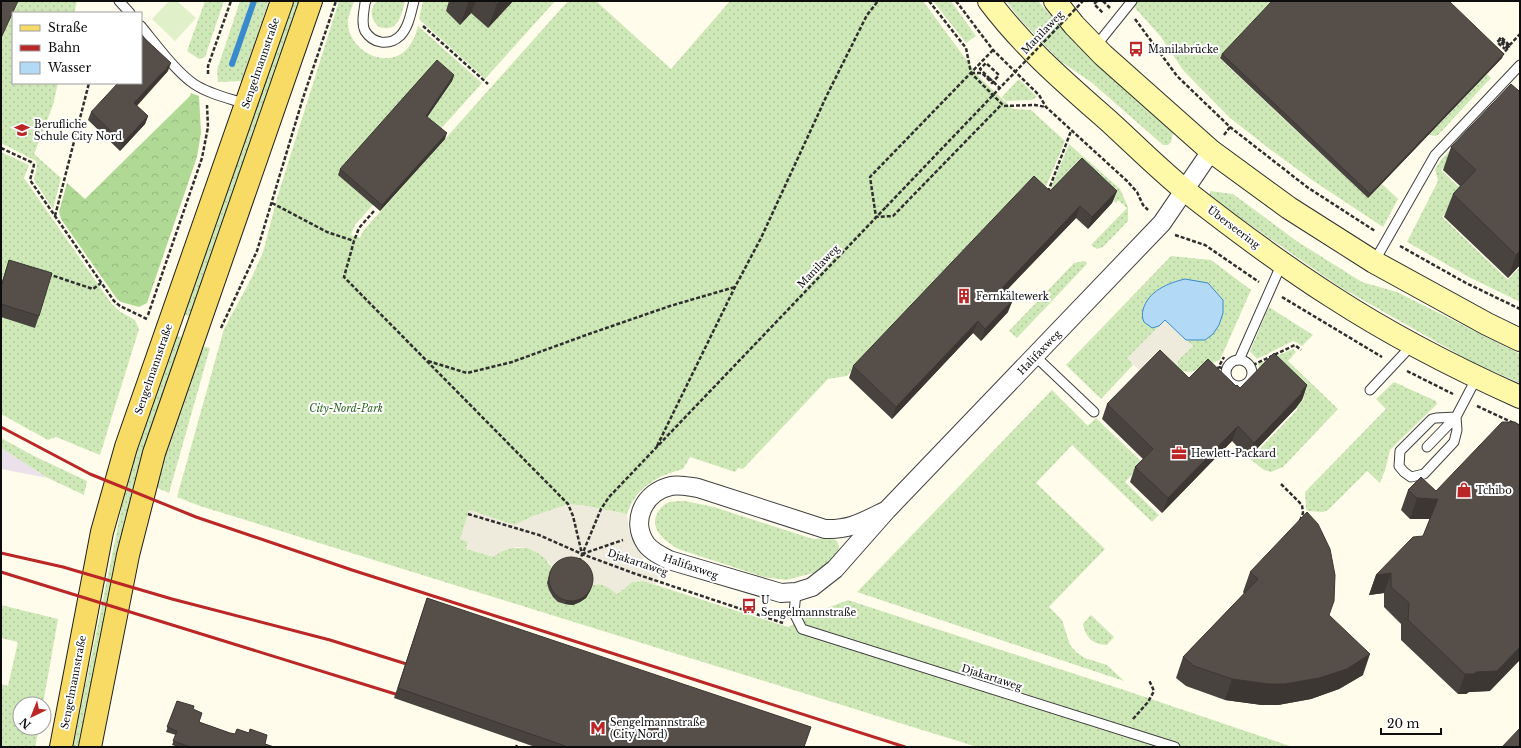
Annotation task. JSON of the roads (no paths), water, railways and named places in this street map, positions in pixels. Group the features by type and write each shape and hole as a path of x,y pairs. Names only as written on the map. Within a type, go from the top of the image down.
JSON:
{"main road":[{"name":"Sengelmannstraße","path":"61,747 104,525 126,447 282,1"},
{"path":"90,747 128,554 154,453 311,1"}],"street":[{"name":"Überseering","path":"989,1 1009,27 1048,67 1186,191 1282,263 1331,296 1413,344 1520,397"},
{"path":"1055,1 1074,26 1095,47 1211,151 1289,208 1374,262 1487,324 1520,340"},
{"name":"Halifaxweg","path":"887,510 855,526 840,530 833,530 825,529 698,488 672,486 660,490 645,504 641,513 639,524 641,535 647,545 656,553 669,560 780,593 796,592 812,587 834,569 887,510 1162,223 1186,191 1211,151"}],"lane":[{"path":"119,1 129,12"},
{"path":"366,1 363,19 365,30 373,39 382,43 393,41 401,35 407,25 414,1"},
{"path":"1095,47 1129,5"},
{"path":"142,27 193,84 207,91 246,104"},
{"path":"1374,262 1435,155 1520,64"},
{"path":"1502,84 1511,93"},
{"path":"1239,360 1250,367 1252,374 1245,384 1241,385 1230,382 1223,368 1239,360 1282,263"},
{"path":"1370,390 1413,344"},
{"path":"1035,356 1094,412"},
{"path":"1427,447 1456,417 1477,377"},
{"path":"1456,417 1456,438 1451,446 1424,474 1412,477 1404,472 1399,466 1400,452 1432,419 1456,417"},
{"name":"Djakartaweg","path":"796,592 794,613 802,629 1175,747"}],"water":[{"path":"1185,279 1208,283 1223,300 1223,313 1219,325 1213,334 1205,340 1186,340 1165,320 1159,326 1152,328 1143,320 1143,310 1149,298 1154,293 1172,283"}],"waterway":[{"path":"232,64 254,1"}],"railway":[{"path":"1,427 90,474 196,517 352,570 905,747"},
{"path":"1,553 63,567 172,599 330,640 416,667"},
{"path":"1,572 405,697"}],"place":[{"name":"Manilabrücke","path":"1136,49"},
{"name":"Berufliche Schule City Nord","path":"22,130"},
{"name":"Fernkältewerk","path":"964,296"},
{"name":"Hewlett-Packard","path":"1179,453"},
{"name":"Tchibo","path":"1464,490"},
{"name":"U Sengelmannstraße","path":"749,606"},
{"name":"Sengelmannstraße (City Nord)","path":"598,728"}],"park label":[{"name":"City-Nord-Park","path":"346,408"}]}
